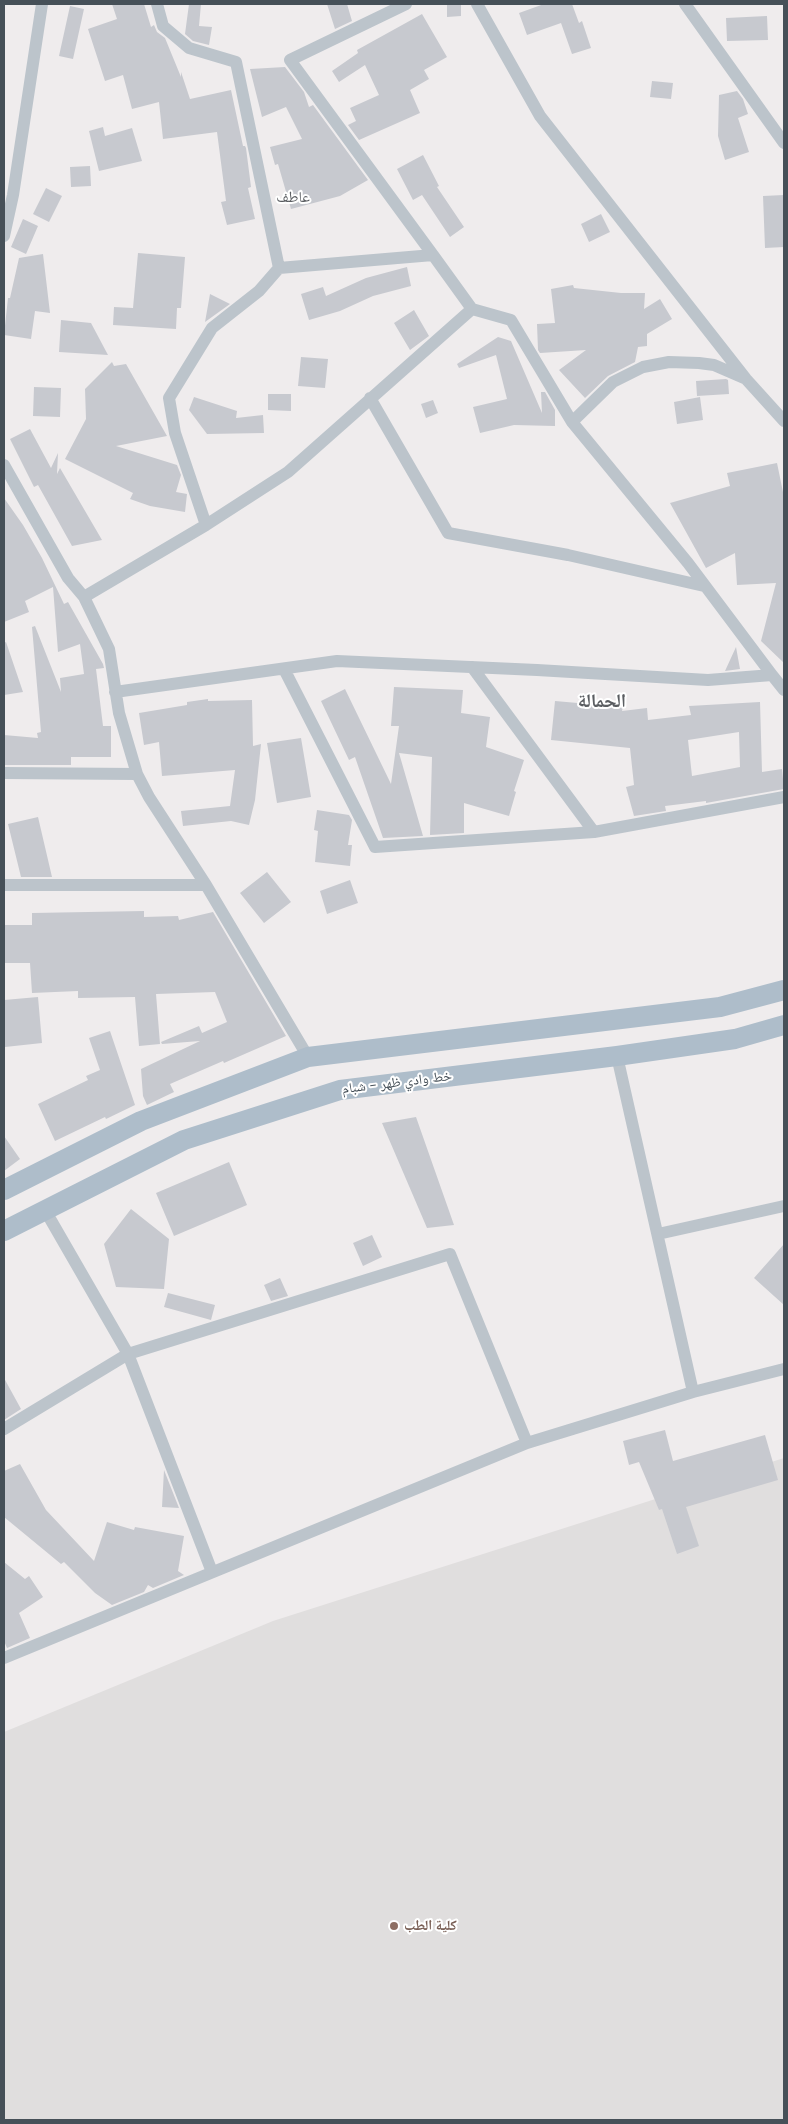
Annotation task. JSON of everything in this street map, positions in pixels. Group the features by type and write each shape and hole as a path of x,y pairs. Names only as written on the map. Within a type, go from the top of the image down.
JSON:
{"main road":[{"path":"4,1190 141,1122 308,1057 720,1007 784,990"},
{"name":"خط وادي ظهر - شبام","path":"4,1231 184,1140 340,1090 617,1056 735,1039 784,1026"}],"street":[{"path":"4,236 13,195 42,4"},
{"path":"157,4 163,26 189,48 236,62 279,268"},
{"path":"406,4 290,60 472,309 512,320 572,422 688,563 784,690"},
{"path":"477,4 540,116 746,379 784,421"},
{"path":"685,4 784,143"},
{"path":"206,525 175,433 169,398 212,328 259,291 279,268 433,255"},
{"path":"84,597 206,525 288,472 472,309"},
{"path":"572,422 613,382 643,367 669,362 699,362 714,364 746,379"},
{"path":"370,398 448,533 568,555 704,586"},
{"path":"4,465 68,578 84,597 109,649 118,713 137,774 149,797 206,886 308,1057"},
{"path":"115,692 337,661 708,680 772,676"},
{"path":"472,667 594,832"},
{"path":"284,669 375,847 594,832 784,797"},
{"path":"4,773 137,774"},
{"path":"4,884 206,886"},
{"path":"617,1056 693,1392"},
{"path":"658,1234 784,1206"},
{"path":"45,1210 128,1354 212,1572"},
{"path":"4,1429 128,1354 450,1254 527,1443"},
{"path":"4,1658 527,1443 693,1392 784,1369"}],"shaded area":[{"name":"كلية الطب","path":"784,1458 784,2120 4,2120 4,1732 273,1621"}],"building":[{"path":"112,4 144,4 151,27 154,25 157,32 165,38 181,77 181,72 190,99 231,90 243,146 246,148 251,187 248,188 255,219 227,225 221,202 226,201 217,132 163,139 159,102 132,109 123,75 105,81 88,29 117,19"},
{"path":"189,4 201,4 199,26 212,27 209,45 193,41 185,34"},
{"path":"327,4 347,4 352,21 335,29"},
{"path":"447,4 461,4 461,16 447,17"},
{"path":"544,4 572,4 579,23 582,21 591,48 572,54 561,23 527,35 519,13"},
{"path":"70,6 84,9 73,59 59,56"},
{"path":"422,14 447,57 424,70 429,79 410,90 420,113 359,140 348,125 356,121 350,108 379,95 365,65 339,82 332,71 358,53 357,50"},
{"path":"767,16 768,40 727,41 726,18"},
{"path":"285,67 304,92 309,107 313,105 368,180 340,196 291,209 278,164 275,165 270,147 302,139 286,107 262,117 250,69"},
{"path":"652,81 673,83 671,99 650,97"},
{"path":"737,91 743,99 748,114 738,118 749,152 725,160 718,136 719,95"},
{"path":"103,127 105,136 132,128 142,161 99,171 89,131"},
{"path":"423,155 439,186 437,187 464,227 450,237 422,195 413,200 397,169"},
{"path":"90,166 91,186 71,187 70,167"},
{"path":"46,188 62,196 49,222 33,214"},
{"path":"784,195 784,247 765,248 763,196"},
{"path":"601,214 610,232 589,242 581,224"},
{"path":"23,219 38,226 26,254 11,247"},
{"path":"138,253 185,257 181,308 177,308 176,329 113,325 114,307 133,308"},
{"path":"43,254 50,313 35,311 31,339 4,335 8,298 10,298 19,258"},
{"path":"407,267 411,286 373,296 340,311 309,320 301,294 323,287 326,296 366,278"},
{"path":"573,285 574,288 621,293 645,293 644,309 660,299 672,319 647,334 647,346 638,347 635,362 608,376 585,398 559,370 586,350 540,353 538,350 537,324 555,323 551,289"},
{"path":"210,294 230,304 205,322"},
{"path":"414,310 429,336 410,350 394,323"},
{"path":"61,320 91,323 108,355 59,352"},
{"path":"498,337 511,341 542,413 541,392 545,392 555,410 555,426 514,425 480,433 473,407 507,399 496,355 459,368 457,364"},
{"path":"301,357 328,359 325,388 298,386"},
{"path":"112,362 114,366 126,364 167,436 116,446 177,465 181,475 176,492 187,494 185,512 150,506 130,499 133,493 65,459 86,419 85,389"},
{"path":"728,380 729,394 697,396 696,381"},
{"path":"34,387 61,388 60,417 33,416"},
{"path":"268,394 291,394 291,411 268,410"},
{"path":"194,397 237,411 236,418 263,415 264,433 207,434 189,410"},
{"path":"700,397 703,420 677,424 674,402"},
{"path":"433,400 438,413 426,418 421,404"},
{"path":"30,429 51,468 58,453 57,474 60,468 102,540 72,546 38,485 34,487 10,439"},
{"path":"777,463 784,497 784,663 761,641 776,583 737,585 735,553 706,568 670,503 730,486 727,473"},
{"path":"4,498 23,525 42,558 64,604 68,602 103,664 104,668 96,669 103,726 111,726 111,757 71,757 71,765 4,765 4,735 38,738 37,733 41,732 32,627 35,626 61,692 60,678 84,674 80,644 58,652 53,587 25,601 29,612 4,622"},
{"path":"6,642 23,692 4,695 4,643"},
{"path":"736,647 740,669 725,671"},
{"path":"394,687 463,690 461,713 490,717 486,747 524,760 514,791 516,792 509,816 464,803 464,833 430,835 432,757 399,753 423,836 383,838 355,757 349,760 321,701 345,689 391,784 399,726 391,726"},
{"path":"208,699 208,701 252,700 253,746 261,744 255,800 249,825 231,821 183,826 181,811 230,806 235,770 162,776 159,742 144,745 139,713 187,705 187,702"},
{"path":"555,701 623,707 622,711 647,708 648,720 691,715 689,706 760,702 762,772 782,769 784,789 706,803 706,801 665,806 666,811 634,816 626,787 634,785 630,748 551,740","holes":["739,732 740,767 692,776 688,740"]},
{"path":"301,738 311,797 277,803 267,743"},
{"path":"317,810 349,815 352,820 348,845 352,845 350,866 315,862 318,831 314,830"},
{"path":"38,817 52,877 21,877 8,824"},
{"path":"267,872 291,902 264,923 240,893"},
{"path":"350,880 358,903 327,914 320,891"},
{"path":"144,911 144,917 178,916 179,920 213,912 286,1036 170,1084 174,1092 147,1105 143,1096 141,1069 200,1041 162,1044 161,1042 199,1026 202,1033 227,1022 215,992 156,994 160,1044 139,1046 135,997 78,998 78,991 32,993 30,963 4,963 4,925 32,925 32,913"},
{"path":"38,997 42,1043 5,1047 4,1000"},
{"path":"110,1031 135,1105 55,1141 38,1104 88,1080 86,1076 100,1070 89,1038"},
{"path":"416,1117 454,1225 427,1228 382,1123"},
{"path":"4,1136 20,1159 4,1171"},
{"path":"229,1162 247,1205 174,1236 156,1193"},
{"path":"131,1209 169,1239 164,1289 116,1287 104,1244"},
{"path":"372,1235 382,1257 363,1266 353,1243"},
{"path":"784,1244 784,1305 754,1278"},
{"path":"280,1278 288,1296 271,1301 264,1285"},
{"path":"168,1293 215,1305 211,1320 164,1307"},
{"path":"4,1378 21,1409 4,1420"},
{"path":"665,1430 673,1461 765,1435 778,1480 686,1507 699,1546 677,1554 662,1509 659,1510 639,1462 629,1465 623,1441"},
{"path":"20,1464 46,1510 94,1561 107,1522 134,1530 135,1527 184,1536 178,1571 184,1575 153,1588 148,1585 144,1592 112,1605 95,1593 64,1562 61,1564 4,1517 4,1471"},
{"path":"164,1470 179,1508 162,1507"},
{"path":"4,1562 25,1579 29,1576 43,1597 19,1613 30,1638 7,1648 4,1641"}],"place":[{"name":"كلية الطب","path":"394,1926"}],"district":[{"name":"عاطف","path":"293,198"},
{"name":"الحمالة","path":"602,702"}]}
